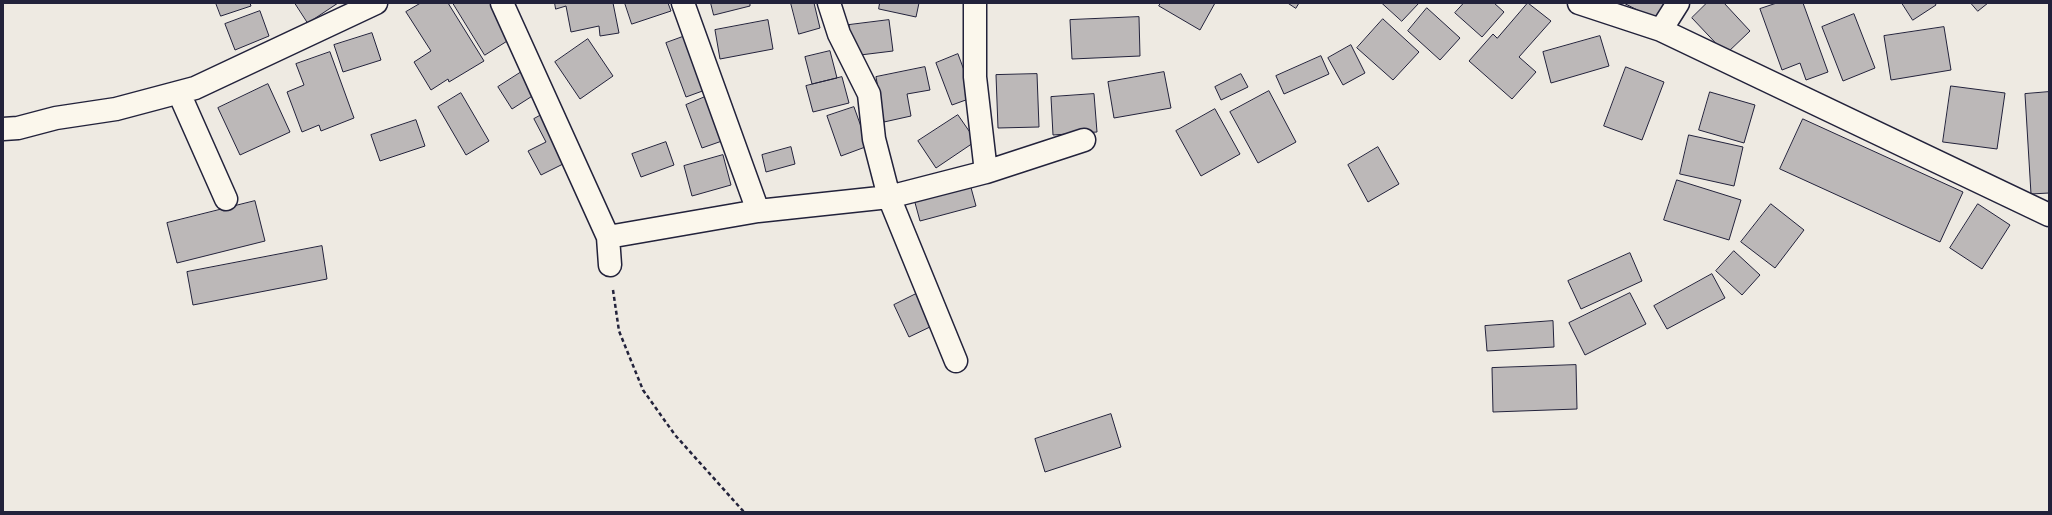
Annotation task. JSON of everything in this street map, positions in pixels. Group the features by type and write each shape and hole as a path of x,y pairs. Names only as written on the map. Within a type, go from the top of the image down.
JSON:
{"street":[{"path":"3,129 18,128 56,118 116,109 195,88 376,3"},
{"path":"502,3 525,50 608,238 610,265"},
{"path":"684,3 758,211"},
{"path":"829,3 839,34 869,94 874,139 889,197 956,361"},
{"path":"975,3 975,77 986,172"},
{"path":"1578,3 1661,30 2049,215"},
{"path":"1661,30 1678,3"},
{"path":"179,92 226,199"},
{"path":"608,238 758,211 889,197 986,172 1084,140"}],"path":[{"path":"610,265 619,331 643,390 675,435 744,512"}],"building":[{"path":"216,3 250,3 251,6 221,16"},
{"path":"295,3 338,3 308,23"},
{"path":"421,3 448,3 484,61 449,82 448,79 431,90 414,62 431,51 406,12"},
{"path":"453,3 491,3 512,38 485,55"},
{"path":"555,3 613,3 619,33 600,36 599,26 571,32 566,6 556,9"},
{"path":"625,3 668,3 671,11 632,24"},
{"path":"711,3 750,3 750,6 714,15"},
{"path":"791,3 814,3 820,28 799,34"},
{"path":"880,3 919,3 916,17 879,9"},
{"path":"1161,3 1215,3 1200,30 1159,6"},
{"path":"1288,3 1299,3 1296,8"},
{"path":"1382,3 1419,3 1402,21"},
{"path":"1464,3 1494,3 1504,12 1482,37 1455,13"},
{"path":"1528,3 1551,21 1519,57 1536,72 1512,99 1469,61 1493,34 1497,38"},
{"path":"1624,3 1669,3 1660,21"},
{"path":"1707,3 1724,3 1750,31 1726,54 1692,18"},
{"path":"1777,3 1803,3 1828,72 1806,80 1800,63 1782,70 1760,9"},
{"path":"1902,3 1935,3 1936,5 1913,20"},
{"path":"1971,3 1988,3 1978,11"},
{"path":"1427,8 1460,38 1440,60 1408,31"},
{"path":"260,11 269,36 235,50 225,24"},
{"path":"1854,14 1875,68 1843,81 1822,27"},
{"path":"1139,17 1140,56 1072,59 1070,20"},
{"path":"1383,19 1419,52 1393,80 1357,48"},
{"path":"768,20 773,49 720,59 715,30"},
{"path":"889,20 893,51 852,56 849,25"},
{"path":"1944,27 1951,70 1891,80 1884,36"},
{"path":"372,33 381,60 343,72 334,45"},
{"path":"688,35 708,89 686,97 666,43"},
{"path":"1600,36 1609,66 1551,83 1543,52"},
{"path":"588,39 613,76 580,99 555,62"},
{"path":"1351,45 1365,73 1343,85 1328,58"},
{"path":"830,51 837,78 812,84 805,57"},
{"path":"330,52 354,118 321,131 319,125 302,132 287,92 304,85 296,64"},
{"path":"958,54 974,97 952,105 936,63"},
{"path":"1321,56 1329,74 1284,94 1276,76"},
{"path":"925,67 930,90 907,94 911,116 884,122 876,77"},
{"path":"1626,67 1664,82 1642,140 1604,126"},
{"path":"523,71 537,93 512,109 498,87"},
{"path":"1164,72 1171,108 1114,118 1108,82"},
{"path":"1037,74 1039,127 998,128 996,75"},
{"path":"1241,74 1248,87 1221,100 1215,87"},
{"path":"842,77 849,103 813,112 806,86"},
{"path":"268,84 290,132 240,155 218,108"},
{"path":"1951,86 2005,93 1997,149 1943,142"},
{"path":"1269,91 1296,142 1258,163 1230,112"},
{"path":"1710,92 1755,105 1744,143 1699,130"},
{"path":"2049,92 2049,193 2031,194 2025,94"},
{"path":"461,93 489,141 466,155 438,107"},
{"path":"1094,94 1097,132 1053,135 1051,97"},
{"path":"705,97 722,141 702,148 686,105"},
{"path":"854,107 868,146 841,156 827,116"},
{"path":"1215,109 1240,154 1201,176 1176,131"},
{"path":"545,113 569,161 541,175 528,151 546,142 534,119"},
{"path":"958,115 976,141 936,168 918,141"},
{"path":"1803,119 1963,192 1940,242 1780,169"},
{"path":"416,120 425,146 380,161 371,135"},
{"path":"1689,135 1743,147 1734,186 1680,174"},
{"path":"666,142 674,165 641,177 632,154"},
{"path":"791,147 795,164 766,172 762,155"},
{"path":"1378,147 1399,184 1368,202 1348,165"},
{"path":"723,155 731,185 692,196 684,166"},
{"path":"1677,180 1741,200 1729,240 1664,220"},
{"path":"970,184 976,206 920,221 914,199"},
{"path":"255,201 265,241 177,263 167,223"},
{"path":"1771,204 1804,230 1775,268 1741,242"},
{"path":"1978,204 2010,225 1982,269 1950,248"},
{"path":"322,246 327,279 193,305 187,272"},
{"path":"1734,251 1760,275 1742,295 1716,271"},
{"path":"1630,253 1642,281 1581,309 1568,281"},
{"path":"1712,274 1725,298 1667,329 1654,306"},
{"path":"1630,293 1646,324 1585,355 1569,323"},
{"path":"916,294 932,326 909,337 894,305"},
{"path":"1553,321 1554,347 1487,351 1485,326"},
{"path":"1576,365 1577,409 1493,412 1492,368"},
{"path":"1111,414 1121,447 1045,472 1035,439"}]}
